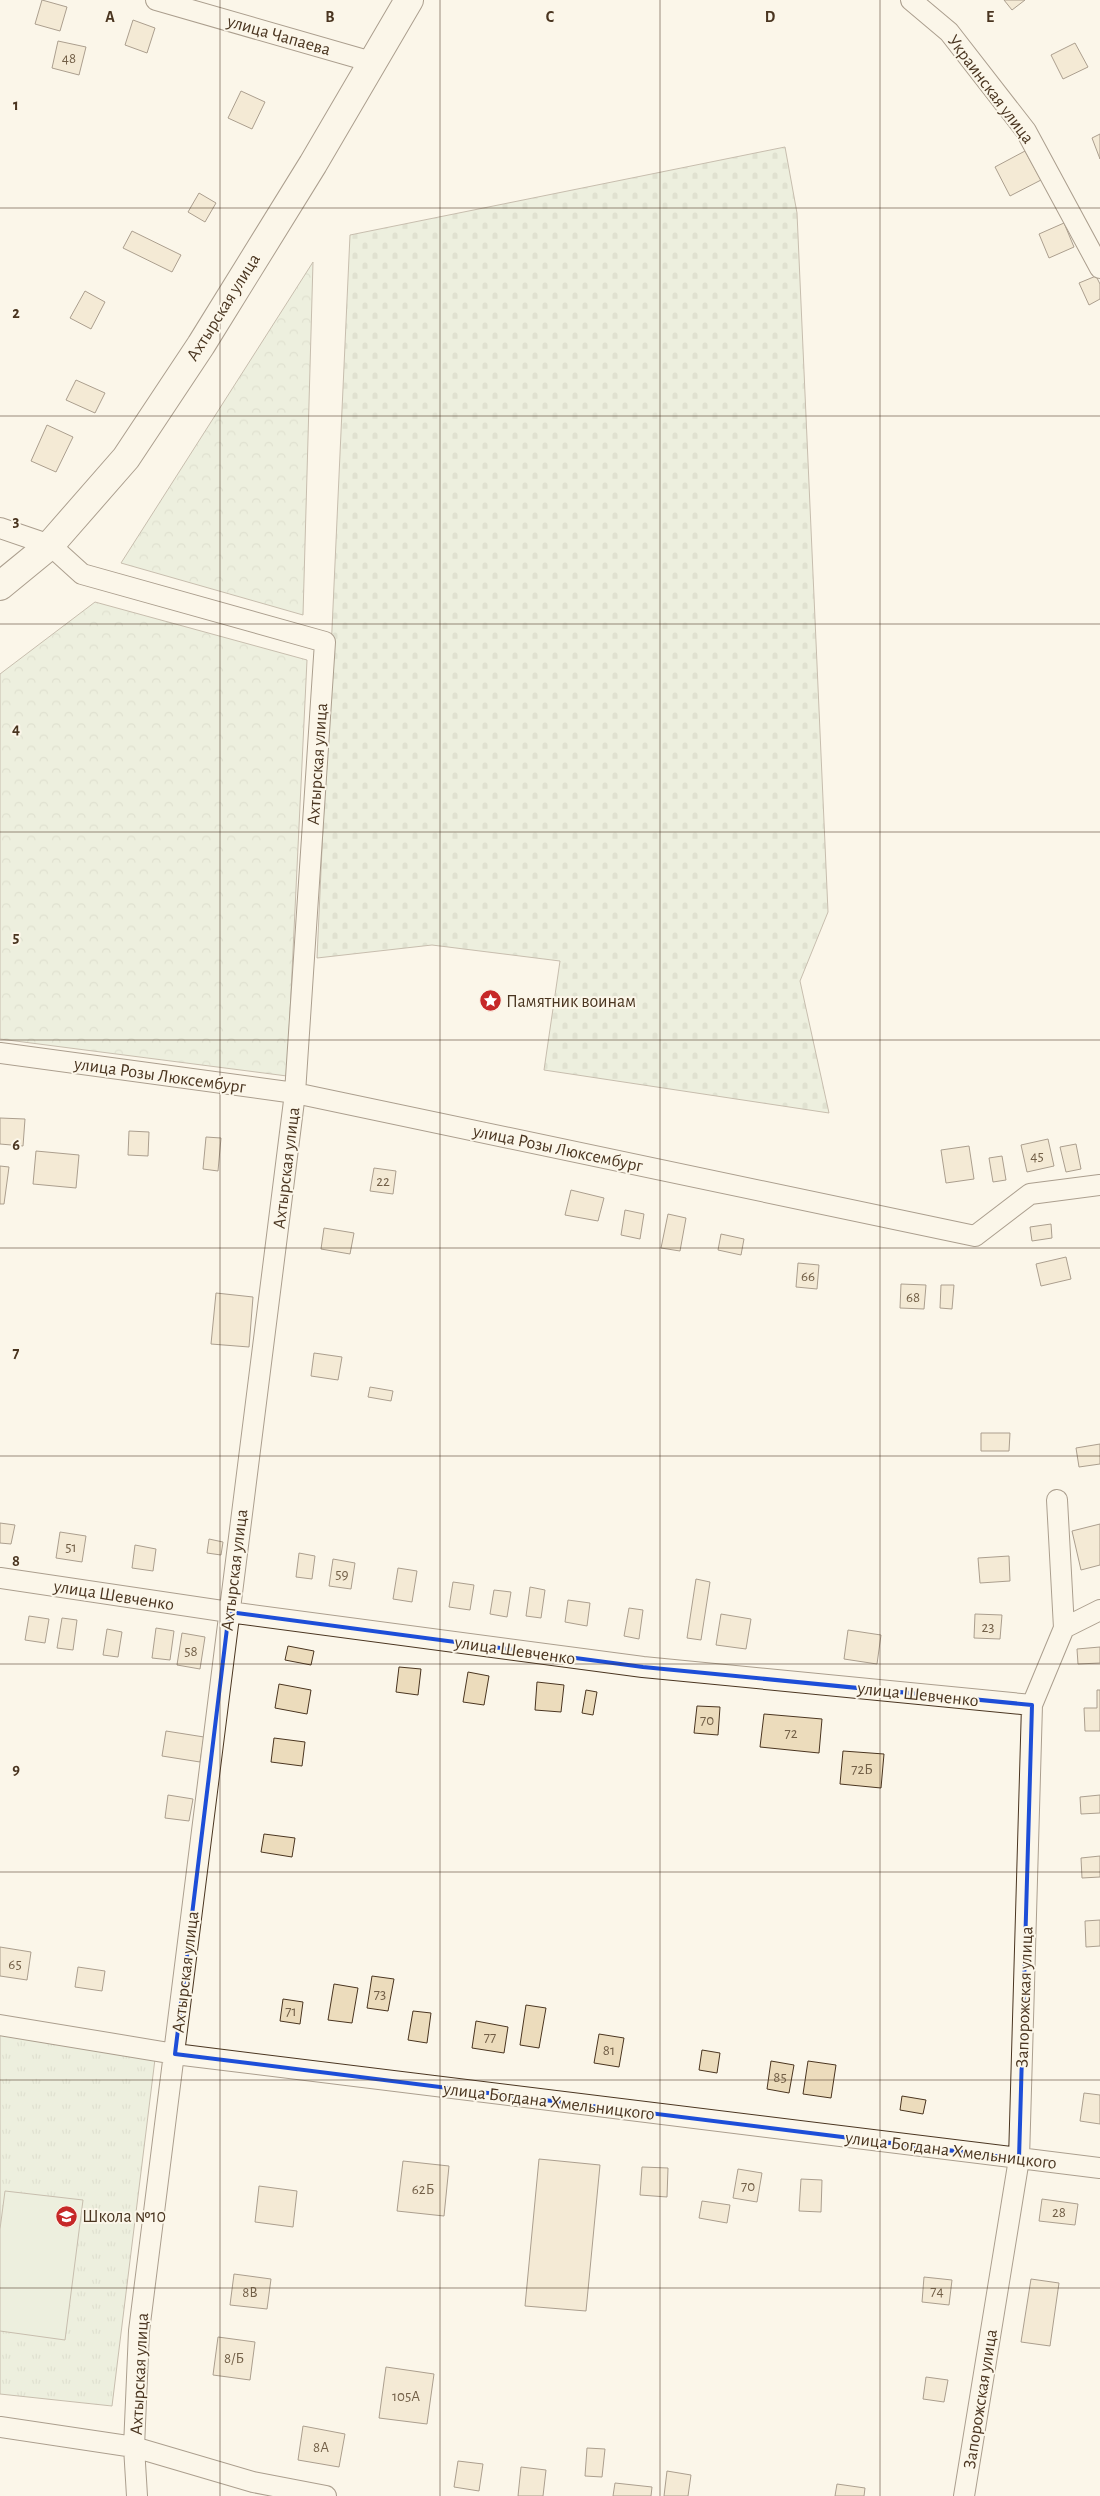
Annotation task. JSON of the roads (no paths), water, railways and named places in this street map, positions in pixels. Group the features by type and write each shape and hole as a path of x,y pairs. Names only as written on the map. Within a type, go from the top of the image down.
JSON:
{"highway":[{"name":"Ахтырская улица","path":"0,586 50,545 131,450 313,164 410,0"}],"street":[{"name":"улица Чапаева","path":"156,0 372,62"},
{"name":"Украинская улица","path":"910,0 949,32 1026,131 1100,268"},
{"path":"0,528 50,545"},
{"name":"Ахтырская улица","path":"50,545 82,574 325,642 296,1093 139,2331 134,2447 137,2496"},
{"name":"улица Розы Люксембург","path":"0,1053 296,1093 975,1236 1030,1194 1100,1185"},
{"name":"Запорожская улица","path":"964,2496 1019,2159 1032,1705 1064,1628 1058,1500"},
{"name":"улица Шевченко","path":"0,1578 229,1612 642,1667 1032,1705"},
{"path":"1064,1628 1100,1610"},
{"name":"улица Богдана Хмельницкого","path":"0,2026 175,2054 1100,2168"},
{"path":"0,2428 134,2447 254,2482 326,2496"}],"place":[{"name":"Памятник воинам","path":"490,1001"},
{"name":"Школа №10","path":"66,2216"}]}
